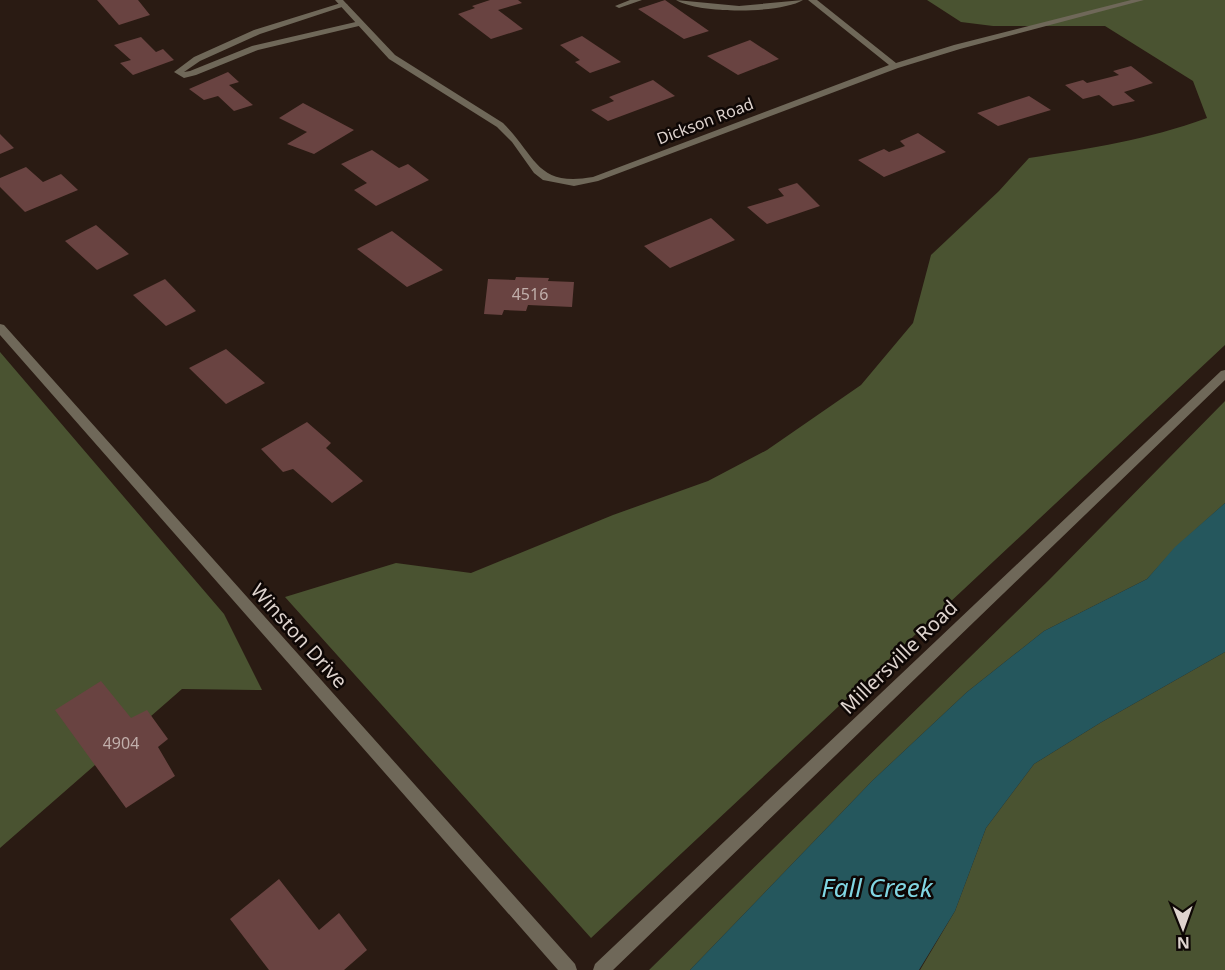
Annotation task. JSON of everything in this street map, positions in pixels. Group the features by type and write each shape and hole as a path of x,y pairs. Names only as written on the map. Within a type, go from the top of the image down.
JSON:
{"street":[{"path":"619,6 638,0"},
{"path":"680,0 715,9 752,8 800,0"},
{"path":"812,0 895,66"},
{"name":"Dickson Road","path":"341,3 397,61 500,125 515,140 537,171 546,178 567,183 582,183 895,66 957,47 1140,0"},
{"path":"341,3 257,32 197,59 178,72 184,75 193,73 255,48 360,23"},
{"name":"Winston Drive","path":"0,328 569,970"},
{"name":"Millersville Road","path":"601,970 1225,374"}],"green space":[{"path":"927,0 1225,0 1225,345 591,938 285,597 396,563 471,573 613,515 708,481 767,450 861,385 913,323 931,255 999,191 1029,158 1141,138 1207,118 1193,81 1105,26 993,26 961,22"},
{"path":"0,352 224,614 262,690 182,689 0,848"},
{"path":"1225,401 1225,503 1176,547 1147,579 1044,631 967,692 872,781 690,970 649,970 1050,579"},
{"path":"1225,652 1225,970 920,970 955,911 986,828 1034,764 1100,723"}],"water":[{"name":"Fall Creek","path":"1225,503 1225,652 1100,723 1034,764 986,828 955,911 919,970 690,970 872,781 967,692 1044,631 1147,579 1175,547"}],"building":[{"path":"97,0 138,0 150,15 119,25"},
{"path":"490,0 518,0 522,3 498,10 523,29 491,39 458,14"},
{"path":"665,0 709,31 684,39 638,9"},
{"path":"582,36 621,62 590,73 575,62 580,60 560,45"},
{"path":"141,37 156,52 163,49 174,60 133,75 120,63 131,60 114,45"},
{"path":"750,40 779,59 738,75 707,56"},
{"path":"1131,66 1153,83 1124,92 1135,101 1113,106 1099,95 1083,99 1065,85 1083,80 1087,83 1119,75 1113,71"},
{"path":"228,72 239,82 229,85 253,105 234,111 218,96 204,100 189,89"},
{"path":"653,80 675,96 608,121 591,110 614,101 609,97"},
{"path":"1029,96 1051,110 998,126 977,113"},
{"path":"303,103 354,130 314,154 287,144 307,132 279,118"},
{"path":"918,133 946,152 884,177 858,160 884,149 889,152 905,146 900,141"},
{"path":"0,134 14,148 0,154"},
{"path":"372,150 399,168 408,164 429,180 376,206 354,190 367,183 341,164"},
{"path":"26,167 43,182 61,174 78,190 25,212 0,187 0,178"},
{"path":"797,183 820,206 767,224 747,207 784,196 778,189"},
{"path":"711,218 735,240 670,268 644,246"},
{"path":"96,225 129,254 97,270 65,241"},
{"path":"392,231 443,270 407,287 357,249"},
{"path":"516,277 549,278 548,281 574,282 572,307 528,305 526,311 504,310 502,315 484,314 488,279 515,280"},
{"path":"165,279 196,311 166,326 133,295"},
{"path":"226,349 265,383 226,404 189,368"},
{"path":"307,422 331,443 326,448 363,481 332,503 293,469 283,472 261,449"},
{"path":"101,681 131,718 147,710 168,739 158,747 175,776 126,808 55,710"},
{"path":"279,879 319,930 339,913 367,950 344,970 269,970 230,919"}]}
